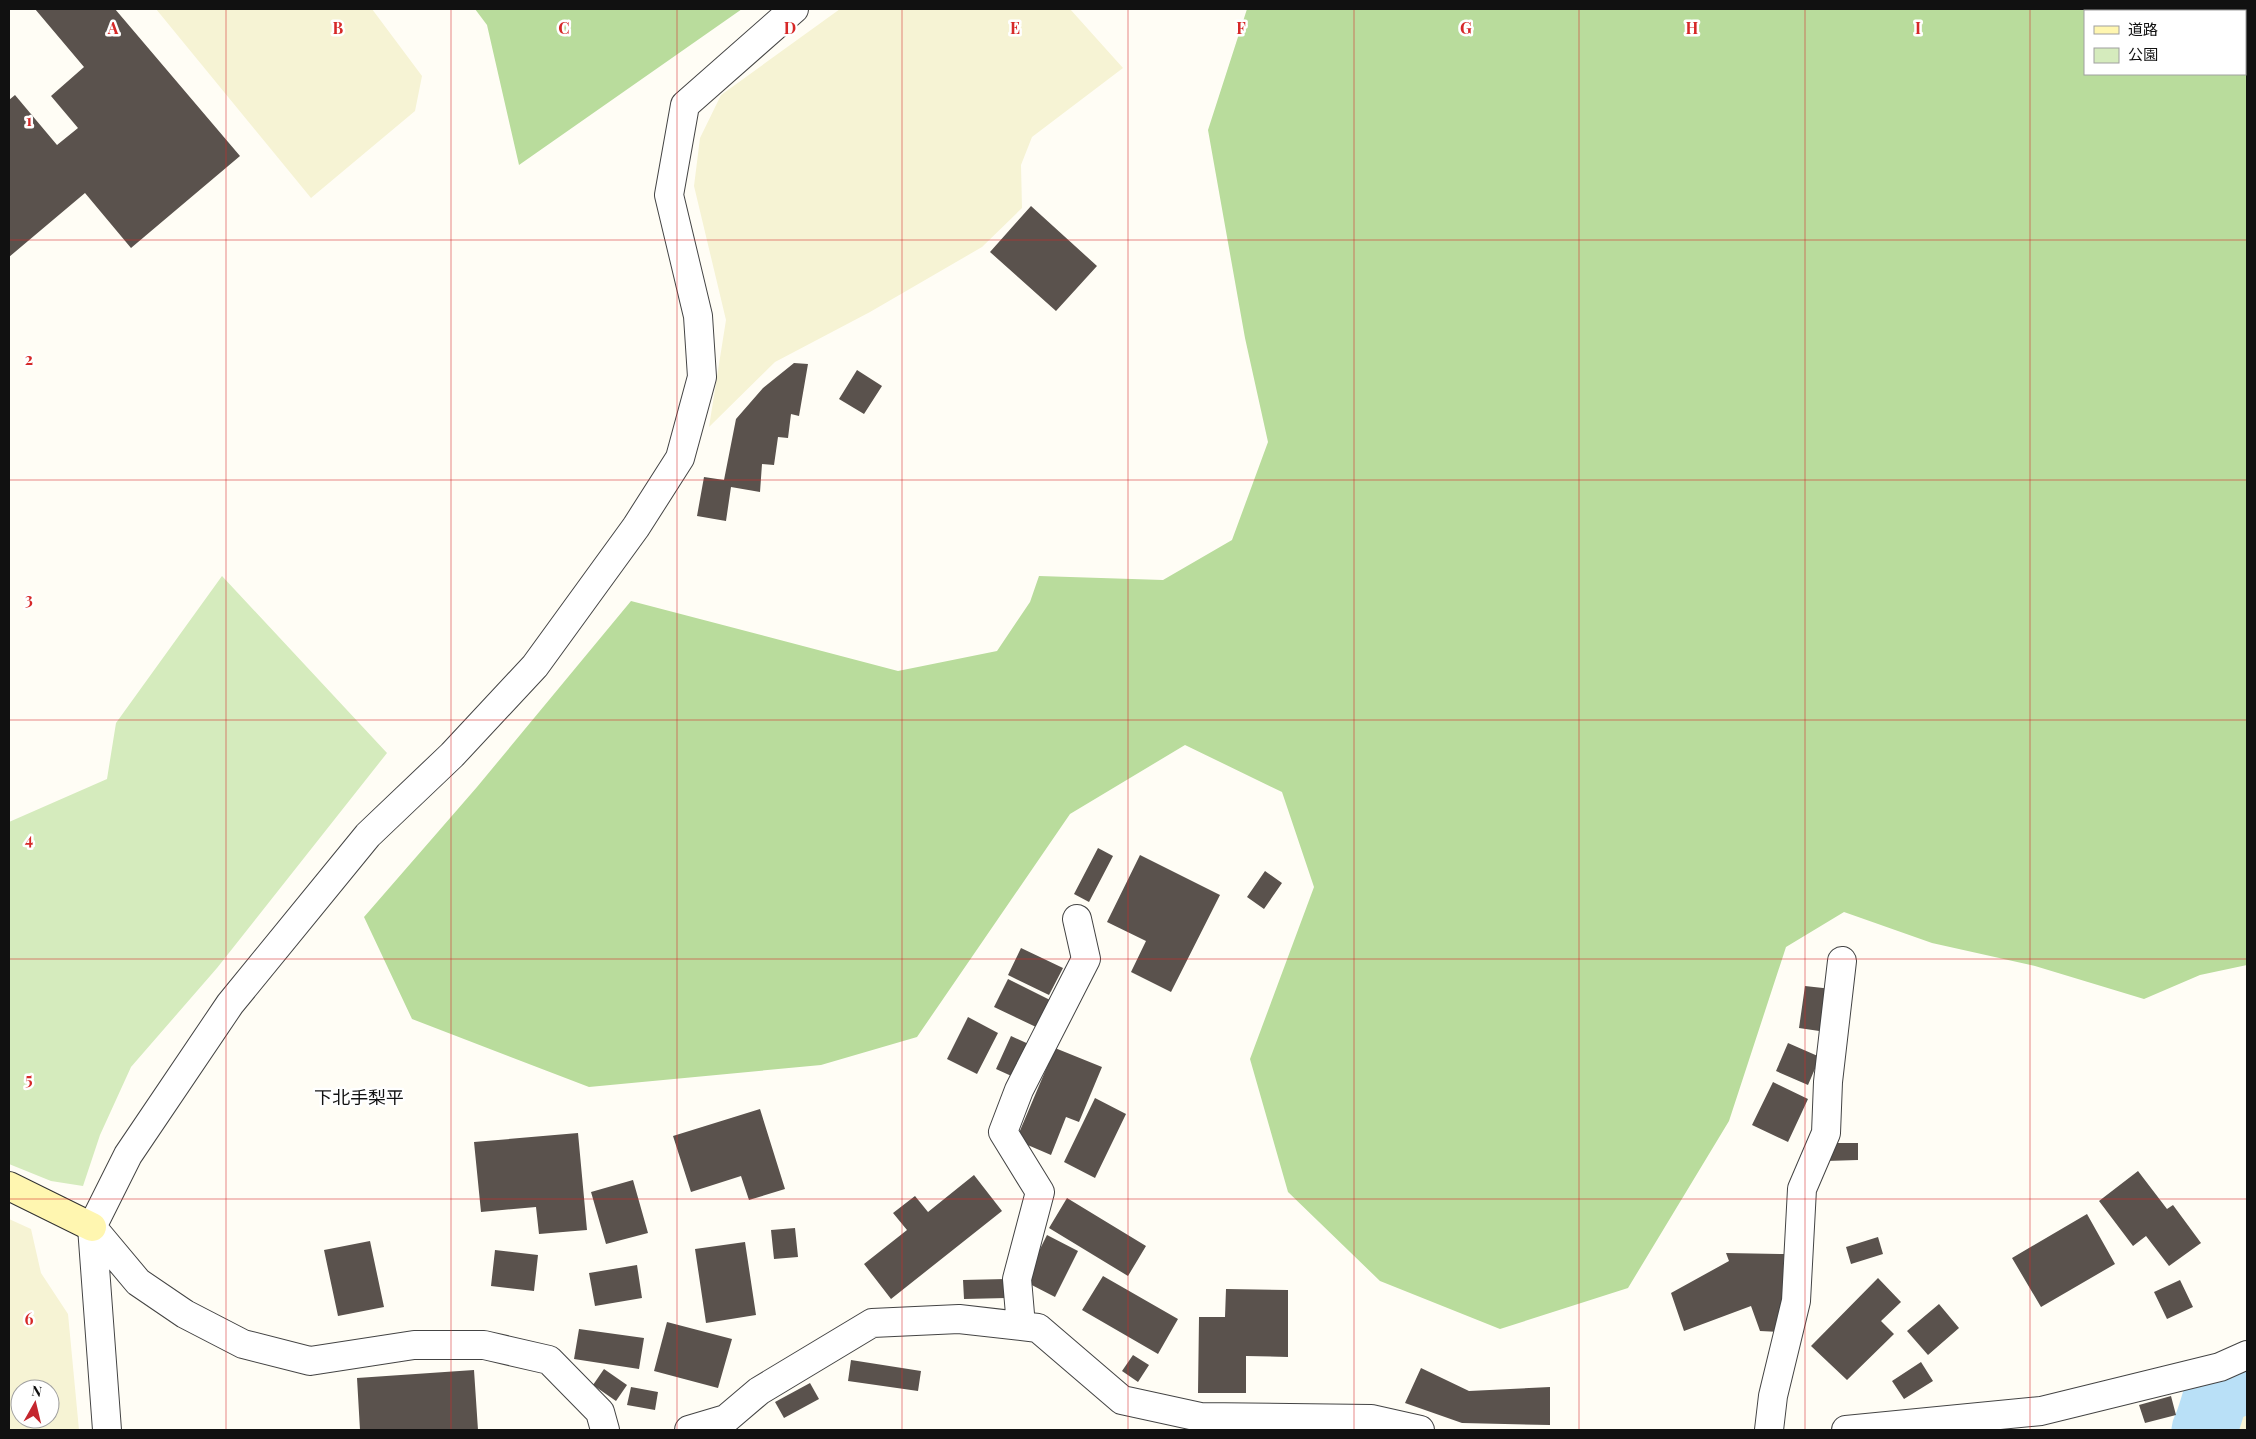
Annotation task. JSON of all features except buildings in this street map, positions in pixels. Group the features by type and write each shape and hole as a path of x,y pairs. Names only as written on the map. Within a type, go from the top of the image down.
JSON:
{"street":[{"path":"107,1430 92,1227 128,1155 230,1004 368,835 452,755 535,666 636,527 680,458 702,378 698,316 669,195 686,104 794,9"},
{"path":"1021,1326 1017,1279 1040,1192 1003,1132 1019,1090 1086,959 1077,919"},
{"path":"1769,1430 1773,1396 1796,1301 1802,1189 1826,1133 1828,1082 1842,961"},
{"path":"9,1186 92,1227 138,1282 185,1314 243,1344 310,1361 414,1345 484,1345 549,1360 600,1412 605,1430"},
{"path":"689,1430 726,1425 759,1391 872,1323 959,1319 1038,1328 1122,1400 1242,1424 1371,1419 1420,1430"},
{"path":"1846,1430 2041,1411 2220,1367 2247,1355"}],"shaded area":[{"path":"156,9 372,9 422,76 415,111 311,198"},
{"path":"840,9 1070,9 1123,68 1032,137 1021,165 1022,208 982,247 870,312 775,362 709,427 726,320 694,186 700,138 721,95"},
{"path":"9,1219 31,1229 41,1273 68,1314 79,1430 9,1430"},
{"path":"2247,1393 2247,1430 2212,1430 2226,1402"}],"green space":[{"path":"475,9 742,9 519,165 487,25"},
{"path":"1247,9 2247,9 2247,965 2200,975 2144,999 2035,966 1932,943 1844,912 1786,947 1729,1121 1628,1288 1500,1329 1380,1281 1288,1192 1250,1059 1314,887 1282,792 1185,745 1070,814 917,1037 821,1065 589,1087 412,1019 364,917 477,787 631,601 898,671 997,651 1030,602 1039,576 1163,580 1232,540 1268,442 1245,338 1208,130"},
{"path":"222,576 387,753 217,968 131,1067 100,1135 83,1186 51,1181 9,1164 9,822 107,779 116,723"}],"waterway":[{"path":"2204,1430 2217,1393 2247,1380"}],"district":[{"name":"下北手梨平","path":"359,1098"}]}
